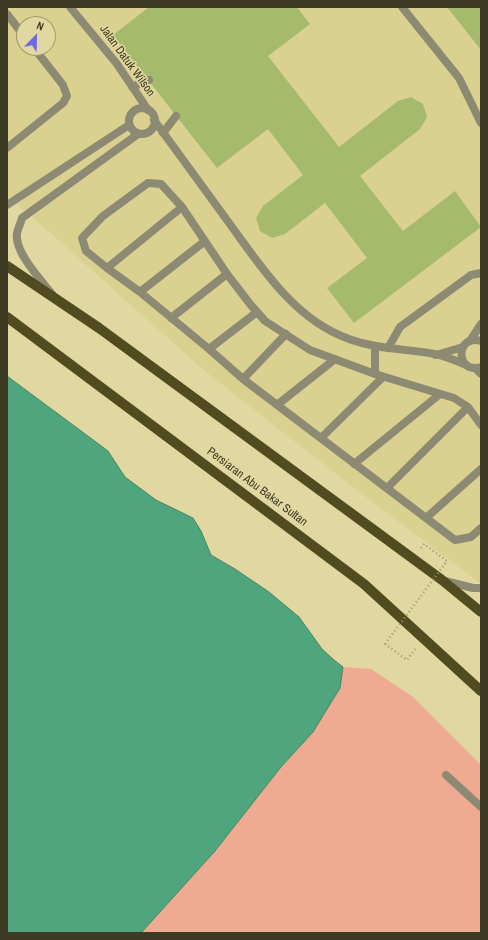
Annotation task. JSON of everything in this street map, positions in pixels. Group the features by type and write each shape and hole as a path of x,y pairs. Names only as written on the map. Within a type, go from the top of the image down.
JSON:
{"main road":[{"path":"7,266 105,332 442,580 481,612"},
{"name":"Persiaran Abu Bakar Sultan","path":"7,317 364,584 481,690"}],"street":[{"name":"Jalan Datuk Wilson","path":"70,7 117,64 148,110"},
{"path":"402,7 459,78 481,123"},
{"path":"7,14 16,26"},
{"path":"7,148 63,103 67,96 63,85 40,56"},
{"path":"132,87 149,80"},
{"path":"154,120 152,129 146,134 138,134 131,129 129,125 130,116 132,113 140,109 148,110 154,116 154,120 163,133 270,277 292,302 318,324 349,340 375,346 436,355 466,365 478,367 481,374"},
{"path":"163,133 176,116"},
{"path":"7,205 129,125"},
{"path":"56,299 33,270 19,249 17,234 22,218 138,134"},
{"path":"481,425 468,407 454,398 383,377 310,350 265,321 227,274 182,207 161,184 148,183 103,216 82,238 86,250 107,268 140,292 243,379 455,540 471,537 481,528"},
{"path":"107,268 182,207"},
{"path":"140,292 205,241"},
{"path":"388,348 400,328 471,275 481,273"},
{"path":"171,318 227,274"},
{"path":"209,349 257,312"},
{"path":"436,355 463,347 470,341 481,324"},
{"path":"243,379 286,334"},
{"path":"470,341 481,341"},
{"path":"375,346 375,374"},
{"path":"463,347 461,357 466,365"},
{"path":"277,405 335,359"},
{"path":"321,438 383,377"},
{"path":"354,464 440,394"},
{"path":"387,488 468,407"},
{"path":"426,518 481,469"},
{"path":"442,580 473,588 481,588"},
{"path":"446,775 481,807"}],"path":[{"path":"407,660 385,644 447,561 424,544"}],"shaded area":[{"path":"7,7 481,7 481,584 353,487 206,372 7,196"},
{"path":"7,376 108,451 125,477 156,500 193,518 201,531 211,555 269,592 299,617 322,649 343,667 340,688 313,732 281,767 215,851 141,933 7,933"},
{"path":"343,667 371,669 413,697 481,765 481,933 141,933 215,851 281,767 313,732 340,688"}],"building":[{"path":"149,7 297,7 310,24 268,56 339,147 398,101 411,97 423,104 427,117 420,129 360,176 403,231 455,191 481,227 354,323 327,288 367,258 325,203 285,234 272,238 260,231 256,218 263,206 303,175 268,129 217,168 113,35"},
{"path":"447,7 481,7 481,50"}]}
